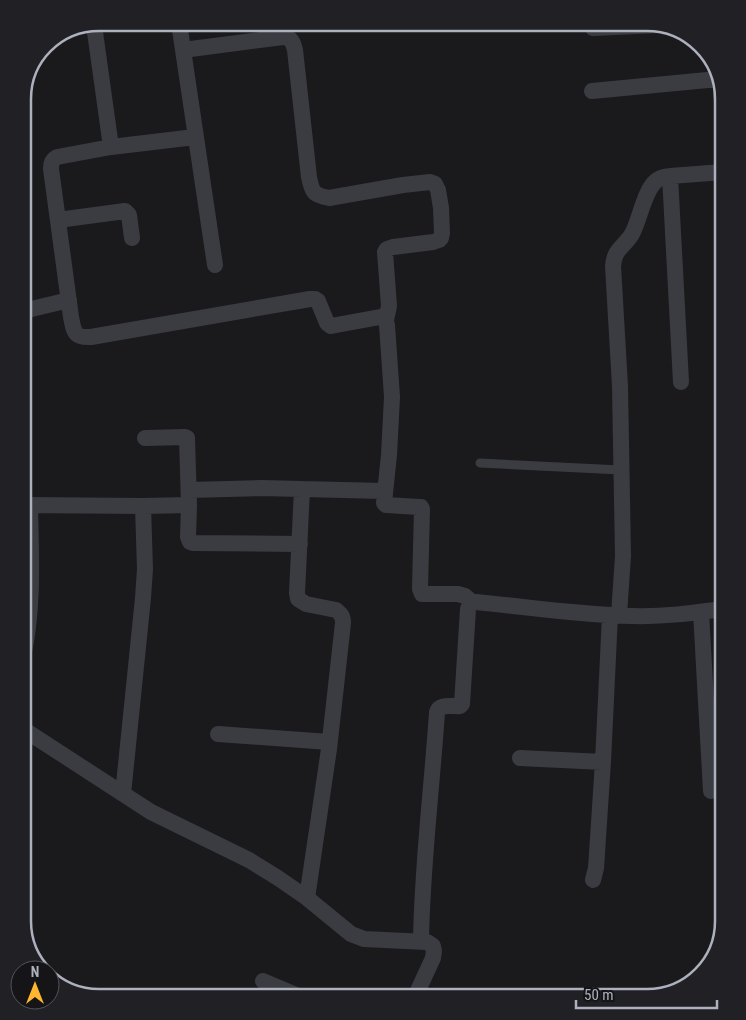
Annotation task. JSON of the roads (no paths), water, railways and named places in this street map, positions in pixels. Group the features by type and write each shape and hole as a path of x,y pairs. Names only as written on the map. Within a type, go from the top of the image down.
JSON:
{"street":[{"path":"180,31 215,265"},
{"path":"95,32 111,147"},
{"path":"183,50 283,37 291,39 295,50 310,177 314,192 318,196 329,198 430,182 438,190 441,208 441,238 433,242 393,247 385,252 389,306 386,320 392,397 383,501 386,505 421,507 422,509 420,589 422,594 458,594 465,596 472,602 614,616 660,616 715,611"},
{"path":"592,91 711,80"},
{"path":"195,137 111,147 58,156 53,159 51,169 74,332 82,338 91,337 310,299 318,301 327,323 331,326 380,317 386,320"},
{"path":"593,880 596,868 614,616 623,556 620,386 614,258 632,232 650,188 656,180 670,176 715,173"},
{"path":"670,176 681,382"},
{"path":"58,220 125,211 129,215 132,238"},
{"path":"31,308 69,300"},
{"path":"145,438 185,436 187,438 188,537 190,542 300,544"},
{"path":"31,505 143,506 240,488 384,491"},
{"path":"302,489 298,599 306,604 336,610 343,617 329,742 306,898"},
{"path":"123,794 143,598 145,568 143,506"},
{"path":"31,571 31,594"},
{"path":"421,942 422,904 437,712 441,706 460,706 462,704 468,609 472,602"},
{"path":"701,612 711,791"},
{"path":"218,734 329,742"},
{"path":"31,735 151,812 249,860 278,878 351,934 364,939 427,942 433,946 434,952 423,989"},
{"path":"520,758 603,762"},
{"path":"264,981 282,989"}],"lane":[{"path":"480,464 621,470"}]}
